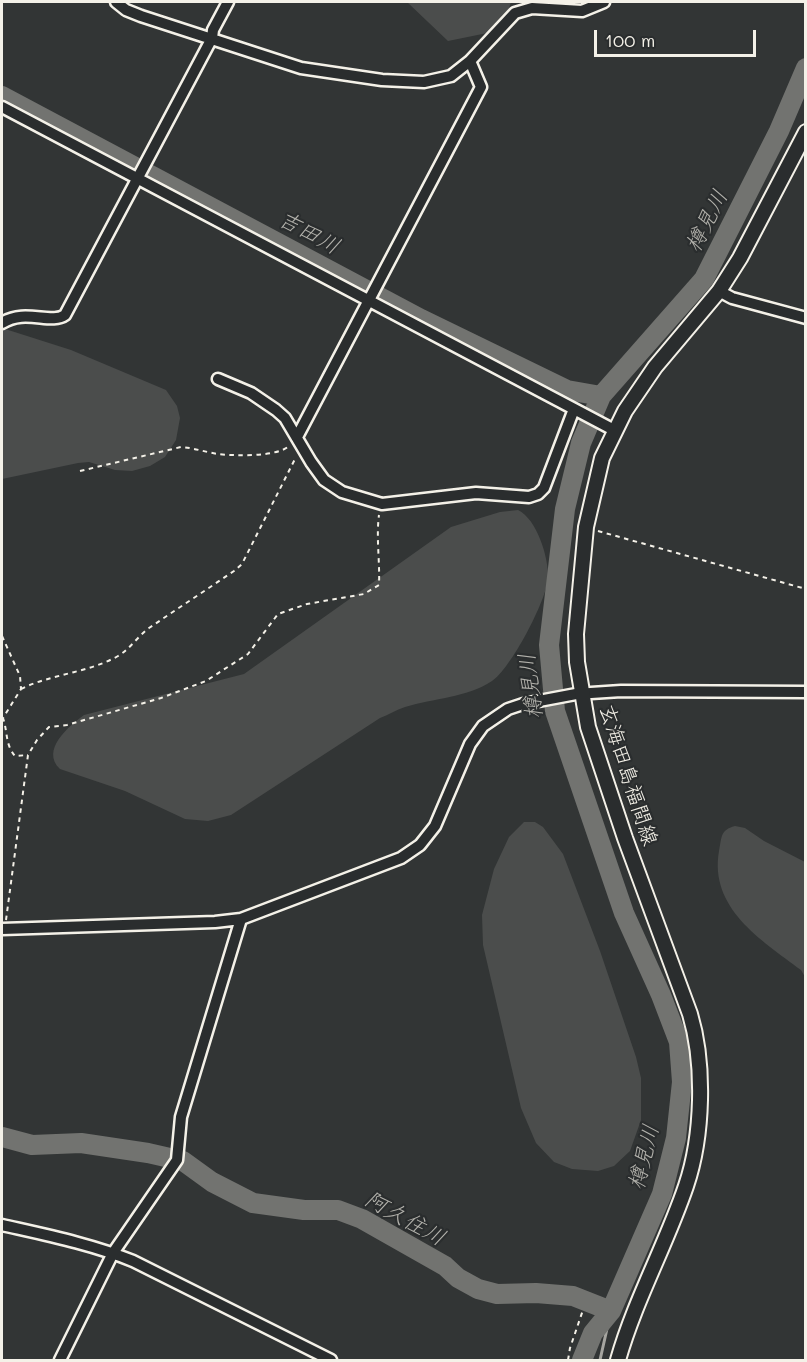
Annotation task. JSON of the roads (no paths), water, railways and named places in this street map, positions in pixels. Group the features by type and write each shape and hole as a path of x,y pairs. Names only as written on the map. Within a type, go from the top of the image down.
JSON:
{"main road":[{"name":"玄海田島福間線","path":"618,1360 637,1304 687,1182 698,1121 700,1060 690,1014 603,776 578,694 576,634 586,527 611,428 649,375 719,291 740,258 806,132"}],"street":[{"path":"116,2 126,10 141,16 302,68 400,82 424,82 451,76 470,61 515,13 532,8 582,11 604,2"},
{"path":"2,323 16,316 28,315 56,319 65,315 212,38 213,30 228,2"},
{"path":"297,437 481,87 470,61"},
{"path":"2,107 136,180 611,428"},
{"path":"719,291 732,298 806,318"},
{"path":"218,379 265,401 285,418 324,480 342,492 382,504 476,493 529,497 538,494 544,488 577,411"},
{"path":"3,929 215,922 241,919 381,867 411,852 428,837 435,826 470,744 483,726 494,716 508,709 578,694 632,691 806,692"},
{"path":"60,1360 113,1252 177,1160 181,1117 241,919"},
{"path":"2,1225 113,1252 331,1360"}],"waterway":[{"name":"樽見川","path":"582,1360 593,1333 611,1311 662,1194 676,1138 682,1082 679,1042 661,995 624,913 555,711 549,645 565,509 581,443 601,396 704,279 779,131 806,68"},
{"name":"吉田川","path":"2,96 421,319 567,390 601,396"},
{"name":"阿久住川","path":"2,1137 32,1145 81,1143 183,1161 212,1182 253,1203 304,1210 338,1210 362,1219 445,1266 458,1278 478,1289 497,1294 536,1293 573,1296 611,1311"},
{"path":"600,1360 611,1311"}]}
